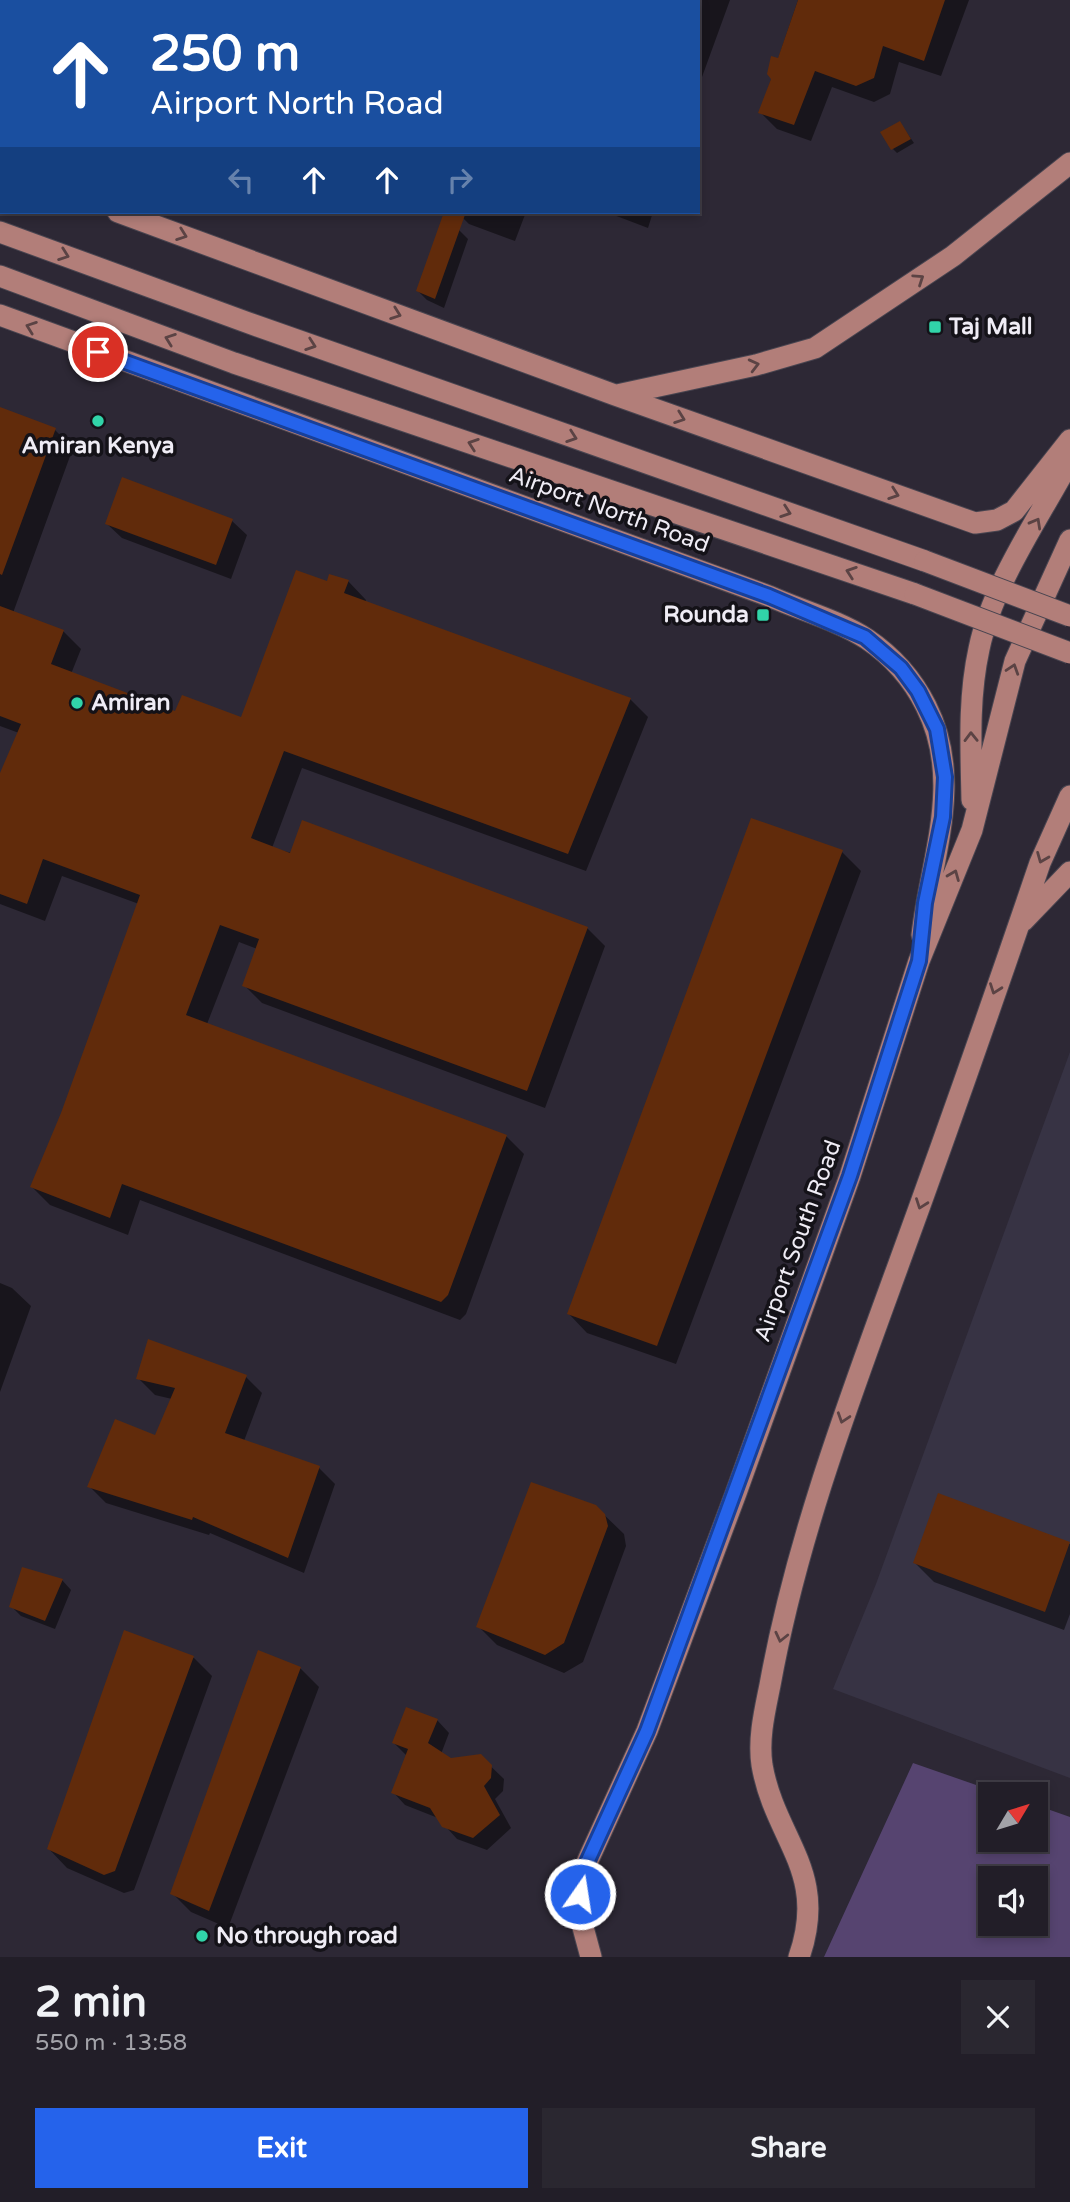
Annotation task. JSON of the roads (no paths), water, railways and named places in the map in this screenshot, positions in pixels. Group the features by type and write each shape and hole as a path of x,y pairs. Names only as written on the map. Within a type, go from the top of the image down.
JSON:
{"main road":[{"path":"615,395 756,365 814,348 953,256 1070,163"},
{"path":"123,214 615,395 975,523 997,520 1014,511 1070,440"},
{"path":"0,232 246,322 925,561 1070,616"},
{"name":"Airport North Road","path":"0,276 233,363 915,594 1070,653"},
{"name":"Airport North Road","path":"0,315 769,596 865,637 901,668 918,691 937,729 941,749 944,807 925,903 919,961"},
{"path":"972,830 971,703 979,648 992,607 1070,460"},
{"name":"Airport South Road","path":"592,1957 581,1920 584,1869 647,1731 731,1506 850,1176 919,961 972,830 1015,661 1070,540"},
{"path":"799,1957 808,1918 802,1865 771,1795 762,1763 761,1734 770,1681 803,1542 845,1414 1040,863 1070,796"},
{"path":"1018,925 1069,875"}],"place":[{"name":"Taj Mall","path":"935,327"},
{"name":"Amiran Kenya","path":"98,421"},
{"name":"Rounda","path":"763,615"},
{"name":"Amiran","path":"77,703"},
{"name":"No through road","path":"202,1936"}]}
